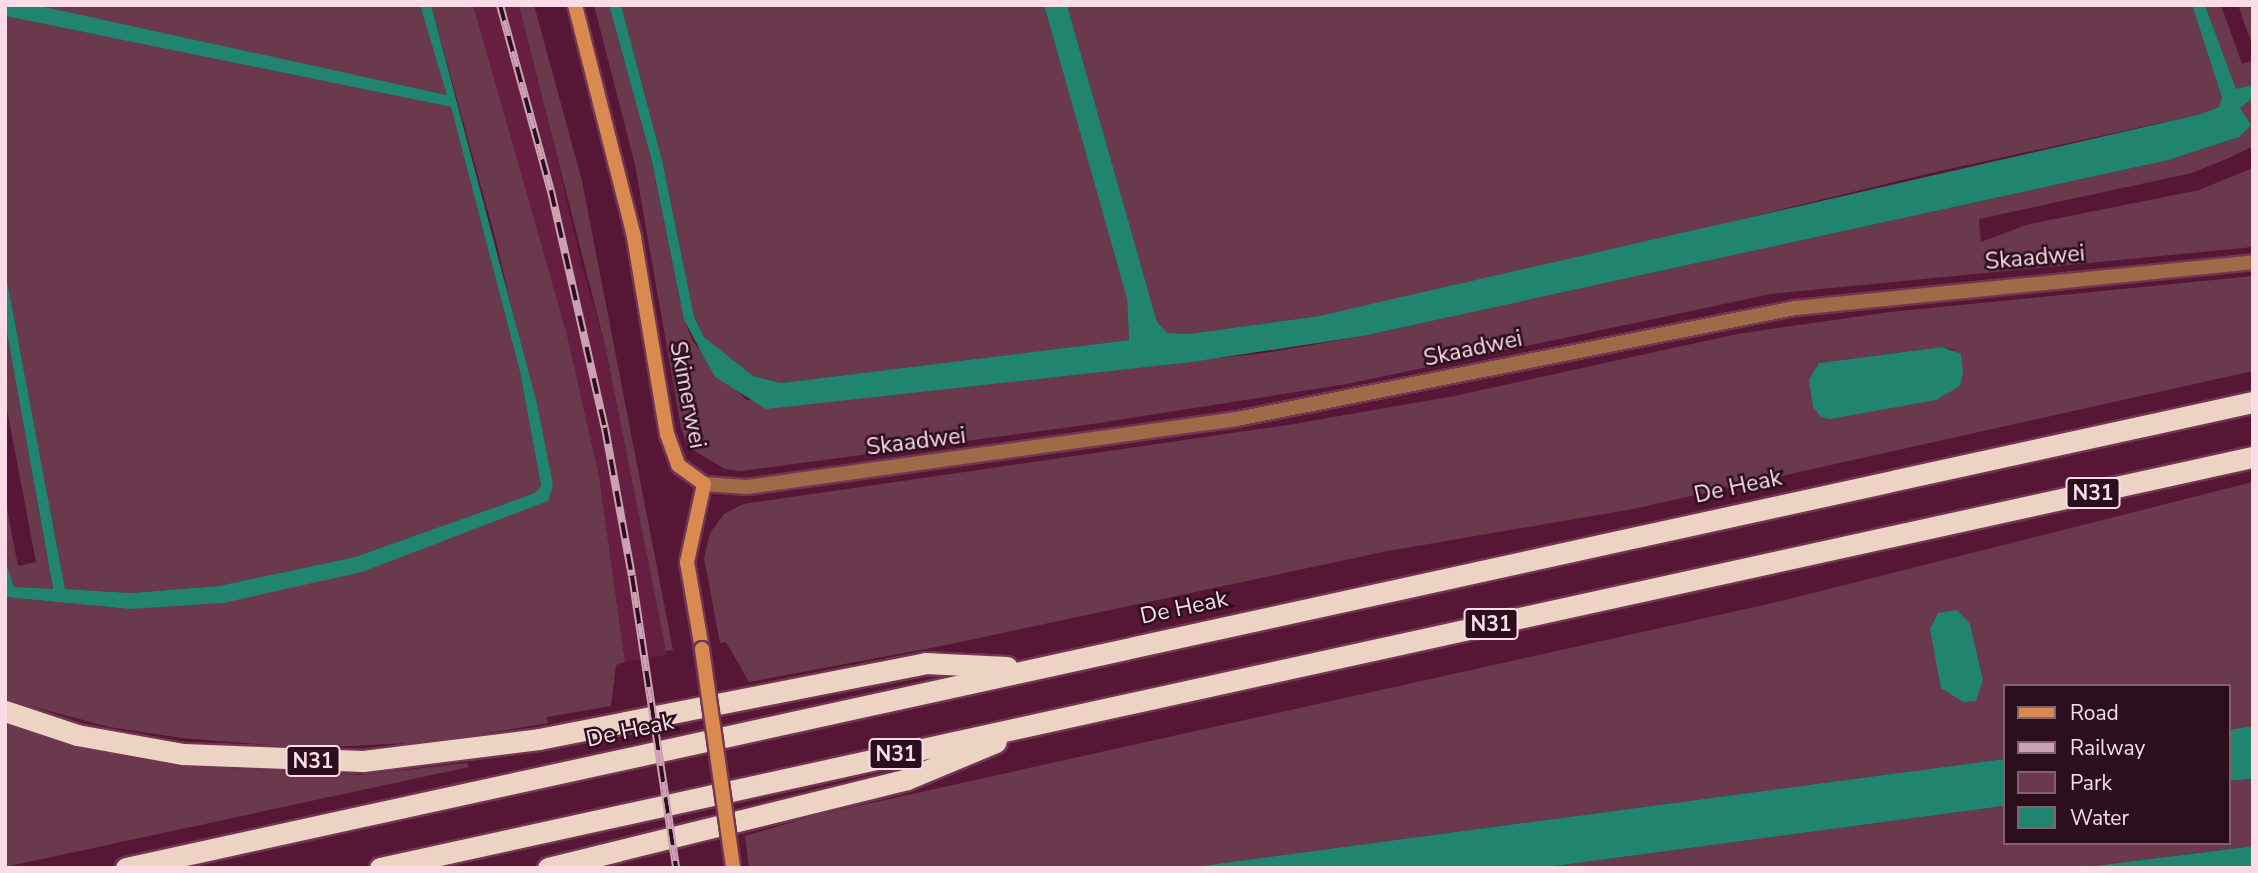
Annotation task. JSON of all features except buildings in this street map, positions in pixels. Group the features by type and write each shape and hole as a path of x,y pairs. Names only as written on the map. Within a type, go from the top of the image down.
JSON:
{"highway":[{"name":"De Heak","path":"127,868 2253,402"},
{"name":"N31","path":"380,868 2253,457"},
{"name":"N31","path":"5,711 77,735 183,754 363,761 540,739 925,663 1035,668"},
{"name":"N31","path":"548,868 907,779 1049,720"}],"street":[{"name":"Skimerwei","path":"575,5 634,237 667,434 678,465 704,484"},
{"name":"Skaadwei","path":"704,484 747,487 1237,419 1795,308 2253,262"},
{"path":"704,484 687,562 733,868"}],"shaded area":[{"path":"473,5 519,5 529,36 582,267 605,345 667,655 625,662 599,476 567,335"}],"green space":[{"path":"36,5 420,5 448,95 289,61"},
{"path":"431,5 473,5 567,335 599,476 625,662 616,665 611,706 547,717 548,723 432,742 305,748 182,738 109,727 5,699 5,597 129,609 362,572 553,485 496,241"},
{"path":"519,5 534,5 582,181 673,650 666,651 605,345"},
{"path":"594,5 609,5 652,163 684,320 693,342 746,400 1075,374 1265,353 1363,336 2169,160 2239,137 2240,108 2253,98 2253,146 2229,158 2192,173 1979,219 1981,242 2029,224 2199,190 2253,168 2253,247 1771,294 1347,384 1086,425 741,471 725,469 688,447 681,428 635,165"},
{"path":"621,5 1044,5 1127,299 1129,340 781,383 753,376 726,359 704,337 694,316 662,160"},
{"path":"1067,5 2192,5 2222,98 2220,107 2201,114 1931,173 1583,258 1319,316 1188,334 1166,333 1157,322"},
{"path":"2205,5 2221,5 2242,64 2253,60 2253,85 2236,90"},
{"path":"2238,5 2253,8 2253,47"},
{"path":"5,16 451,107 520,372 541,486 535,493 355,557 218,586 131,593 65,589 5,270"},
{"path":"2253,276 2253,371 1633,509 1388,551 946,645 749,682 726,642 720,643 704,558 710,533 724,514 743,504 1288,425 1454,396 1737,334 1890,312","holes":["1942,347 1955,350 1809,379 1819,363"]},
{"path":"5,322 53,590 14,587 5,559 5,498 18,566 36,562 5,399"},
{"path":"2253,482 2253,726 2230,730 2230,684 2002,684 2002,759 1185,868 749,868 745,836 817,815 1777,602","holes":["1970,624 1983,680 1975,701"]},
{"path":"5,725 99,750 208,768 360,775 467,763 469,767 5,867"},
{"path":"2253,779 2253,846 2077,868 1540,868 2002,806 2002,845 2230,845 2230,781"}],"water":[{"path":"5,5 36,5 447,95 420,5 431,5 537,404 553,485 548,501 362,572 223,603 129,609 5,597 5,559 14,587 53,589 5,322 5,270 65,589 131,593 218,586 355,557 535,493 541,486 520,372 451,107 5,16"},
{"path":"609,5 621,5 662,160 694,316 704,337 753,376 781,383 1129,340 1127,299 1044,5 1067,5 1157,322 1167,333 1188,334 1319,316 2201,114 2219,107 2222,98 2192,5 2205,5 2236,89 2253,85 2253,98 2240,108 2251,125 2239,137 2169,160 1363,336 1192,362 766,409 715,377 684,320 652,162"},
{"path":"1942,347 1961,354 1963,373 1960,386 1936,400 1830,419 1821,417 1813,407 1809,379 1819,363"},
{"path":"1957,610 1970,624 1983,680 1976,701 1963,702 1941,688 1930,629 1938,613"},
{"path":"2253,726 2253,779 2230,781 2230,730"},
{"path":"2002,759 2002,806 1540,868 1185,868"},
{"path":"2253,846 2253,868 2077,868 2206,852"}],"railway":[{"path":"500,5 551,191 605,428 632,576 676,868"}]}
